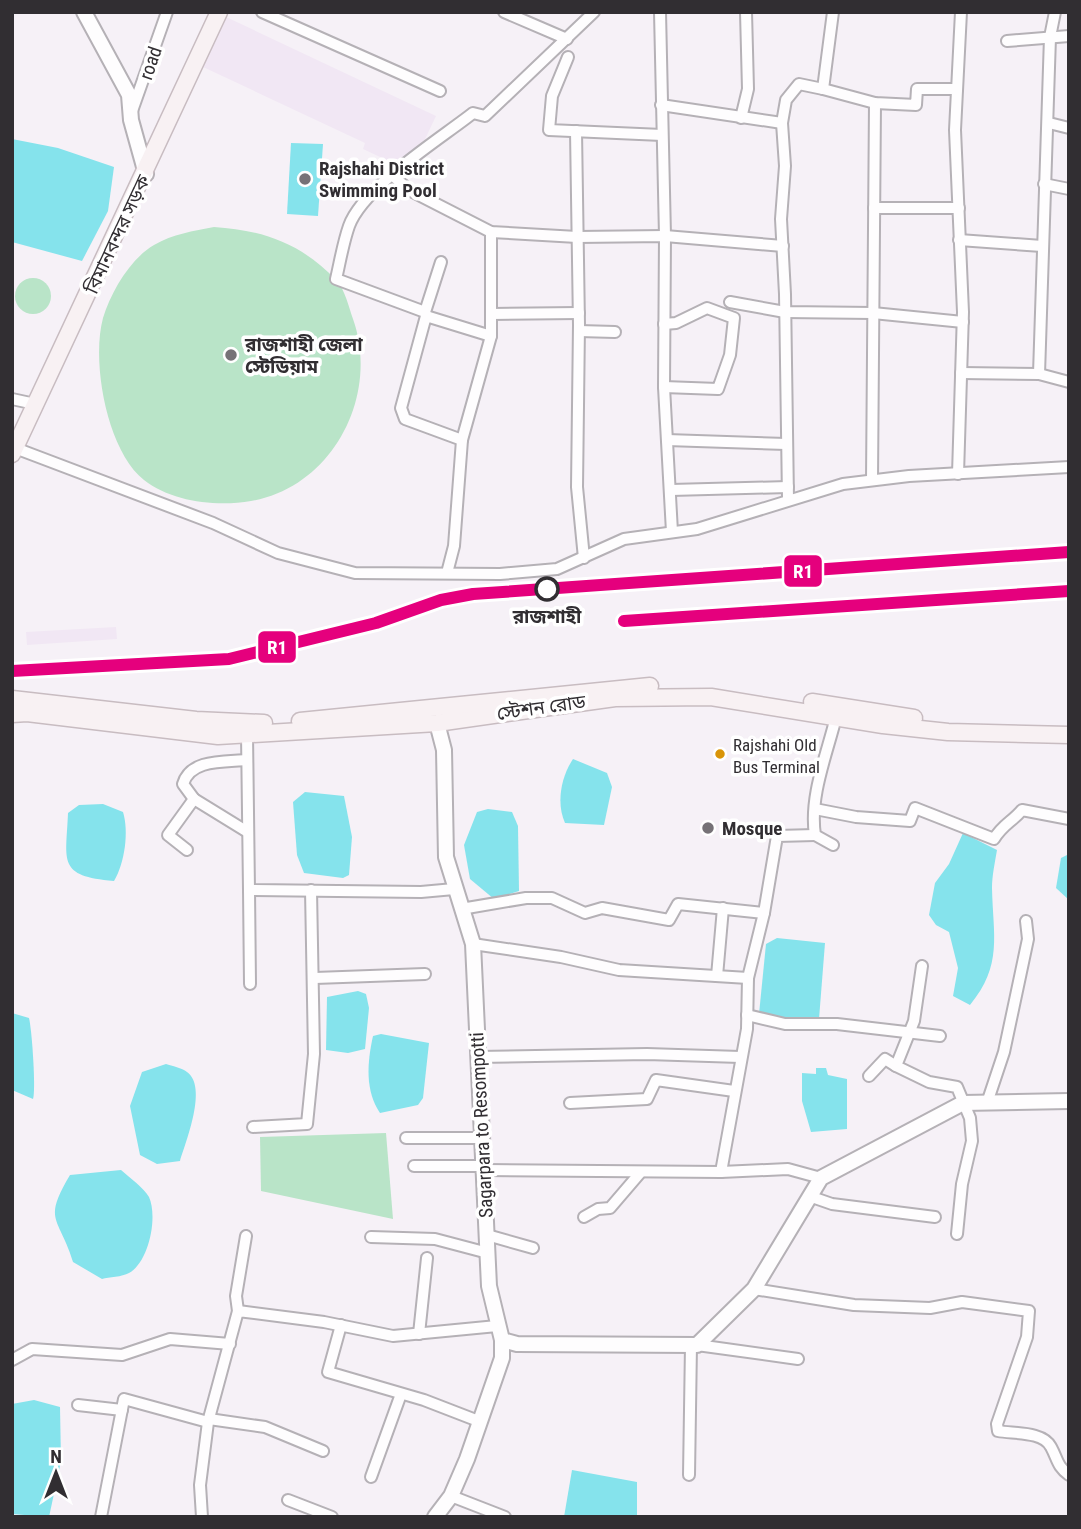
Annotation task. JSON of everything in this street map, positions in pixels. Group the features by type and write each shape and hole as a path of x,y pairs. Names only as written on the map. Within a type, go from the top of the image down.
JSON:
{"main road":[{"path":"84,12 129,95 146,174"},
{"name":"বিমানবন্দর সড়ক","path":"14,451 146,174 219,12"},
{"name":"স্টেশন রোড","path":"12,699 249,723 311,720 627,686 702,686 952,722 1069,725"},
{"name":"স্টেশন রোড","path":"12,714 27,713 218,736 437,723 601,699 663,696 745,701 947,732 1069,735"},
{"name":"Sagarpara to Resompotti","path":"435,1517 451,1496 481,1422 502,1358 502,1340 489,1286 474,944 454,889 446,857 444,750 437,723"},
{"path":"502,1340 517,1344 694,1345 754,1289 821,1178 963,1103 1069,1101"}],"street":[{"name":"road","path":"131,114 167,12"},
{"path":"262,12 440,91"},
{"path":"504,12 567,39"},
{"path":"491,336 425,314 336,279 349,223 372,194 392,175 473,113 485,116 594,12"},
{"path":"660,12 665,236 664,387 672,532"},
{"path":"741,118 748,89 746,12"},
{"path":"823,89 833,12"},
{"path":"958,474 962,322 957,89 961,12"},
{"path":"1039,374 1050,37 1055,12"},
{"path":"1007,41 1069,36"},
{"path":"568,57 552,96 549,130 662,135"},
{"path":"788,499 785,312 780,219 785,166 782,123 786,100 799,83 875,103 916,105 917,89 957,89"},
{"path":"872,480 875,103"},
{"path":"661,105 782,123"},
{"path":"1049,124 1069,128"},
{"path":"576,131 579,313 577,486 583,558"},
{"path":"392,175 409,190 491,232 577,237 665,236 783,246"},
{"path":"1044,184 1069,188"},
{"path":"874,208 959,208"},
{"path":"447,573 454,546 462,440 491,336 491,232"},
{"path":"959,240 1042,246"},
{"path":"442,262 425,314 401,408 405,419 462,440"},
{"path":"730,302 785,312 873,313 962,322"},
{"path":"664,324 676,323 707,308 734,318 730,355 718,389 664,387"},
{"path":"491,314 579,313"},
{"path":"579,331 615,332"},
{"path":"961,373 1039,374 1069,382"},
{"path":"12,398 35,404"},
{"path":"667,440 786,444"},
{"path":"14,451 202,518 278,553 355,573 529,572 557,569 624,539 697,529 843,484 1069,467"},
{"path":"671,490 755,490 788,487"},
{"path":"815,835 815,809 836,717"},
{"path":"247,734 246,831 250,984"},
{"path":"246,760 192,768 183,784 194,799 246,831"},
{"path":"187,849 168,835 194,799"},
{"path":"815,809 856,817 910,821 915,808 994,839 1003,824 1015,819 1022,810 1069,819"},
{"path":"721,1172 747,1015 748,978 764,913 777,836 815,835 833,845"},
{"path":"249,890 421,892 454,889"},
{"path":"253,1127 307,1124 314,1054 312,890"},
{"path":"461,909 526,898 552,898 585,913 602,908 669,920 678,904 764,913"},
{"path":"717,976 723,908"},
{"path":"987,1103 1004,1052 1028,940 1026,920"},
{"path":"474,944 561,957 619,970 748,978"},
{"path":"896,1066 910,1034 922,966"},
{"path":"315,978 425,974"},
{"path":"747,1015 785,1024 837,1024 940,1036"},
{"path":"477,1057 647,1054 740,1057"},
{"path":"869,1076 884,1059 929,1082 957,1087 970,1118 972,1141 962,1184 957,1234"},
{"path":"570,1103 646,1099 656,1080 734,1091"},
{"path":"407,1138 482,1138"},
{"path":"414,1166 640,1174 788,1170 821,1178"},
{"path":"584,1217 598,1209 610,1208 640,1174"},
{"path":"809,1196 832,1205 935,1217"},
{"path":"487,1235 533,1248"},
{"path":"202,1517 200,1485 209,1420 238,1311 236,1296 246,1236"},
{"path":"371,1237 435,1239 488,1253"},
{"path":"419,1334 427,1258"},
{"path":"754,1289 854,1304 930,1308 962,1302 1029,1311 1027,1337 998,1431 1036,1436 1046,1441 1051,1446 1057,1466 1069,1475"},
{"path":"238,1311 341,1325 393,1336 497,1326"},
{"path":"341,1325 328,1372 481,1422"},
{"path":"12,1360 33,1349 122,1354 170,1339 230,1344"},
{"path":"689,1475 694,1345 797,1359"},
{"path":"371,1477 401,1394"},
{"path":"101,1517 124,1399 209,1420 265,1427 323,1451"},
{"path":"78,1405 122,1410"},
{"path":"451,1496 505,1517"},
{"path":"288,1500 332,1517"}],"shaded area":[{"path":"224,16 436,116 410,171 363,149 365,143 201,66"},
{"path":"116,627 117,639 27,645 26,632"}],"green space":[{"name":"রাজশাহী জেলা স্টেডিয়াম","path":"214,227 249,231 281,241 323,268 344,293 360,348 360,378 354,406 343,433 326,457 305,477 280,492 238,503 210,503 181,498 155,487 131,467 120,449 105,405 99,358 103,318 116,287 129,267 145,251 161,241 183,233"},
{"path":"33,278 46,283 51,296 46,309 33,314 20,309 15,296 20,283"},
{"path":"386,1133 393,1219 261,1191 260,1137"}],"water":[{"path":"12,139 58,148 114,167 108,211 82,261 12,242"},
{"name":"Rajshahi District Swimming Pool","path":"291,143 323,144 318,216 287,214"},
{"path":"573,759 607,773 612,787 604,825 565,823 561,790"},
{"path":"305,792 344,796 352,837 349,875 343,878 304,873 297,855 293,802"},
{"path":"103,804 123,812 125,820 123,856 114,881 82,875 69,864 67,855 68,813 79,805"},
{"path":"488,809 512,812 518,826 519,891 494,899 470,879 464,845 477,812"},
{"path":"963,833 997,850 992,883 992,963 970,1005 953,996 958,968 949,932 936,925 929,915 935,883 949,864"},
{"path":"1069,854 1069,900 1056,888 1061,858"},
{"path":"777,938 825,943 819,1019 804,1023 759,1014 766,944"},
{"path":"358,991 366,994 369,1008 365,1049 348,1053 326,1050 327,997"},
{"path":"12,1013 29,1018 33,1099 12,1090"},
{"path":"381,1034 429,1043 423,1098 418,1105 380,1113 375,1104 370,1086 369,1056 373,1036"},
{"path":"166,1064 187,1072 193,1079 196,1101 180,1161 157,1164 140,1155 130,1106 142,1072"},
{"path":"816,1068 826,1068 828,1075 847,1079 847,1129 811,1132 802,1101 802,1073 816,1074"},
{"path":"121,1170 149,1197 152,1227 142,1259 136,1267 129,1273 102,1279 73,1262 55,1211 70,1175"},
{"path":"34,1400 60,1407 61,1461 49,1517 12,1514 12,1404"},
{"path":"572,1470 637,1482 637,1517 564,1517"}],"transit line":[{"name":"R1","path":"12,671 229,659 376,623 441,600 473,594 1069,552"},
{"name":"R1","path":"624,621 1069,591"}],"place":[{"name":"Rajshahi District Swimming Pool","path":"305,179"},
{"name":"রাজশাহী জেলা স্টেডিয়াম","path":"231,355"},
{"name":"রাজশাহী","path":"547,589"},
{"name":"Rajshahi Old Bus Terminal","path":"720,754"},
{"name":"Mosque","path":"708,828"}]}
